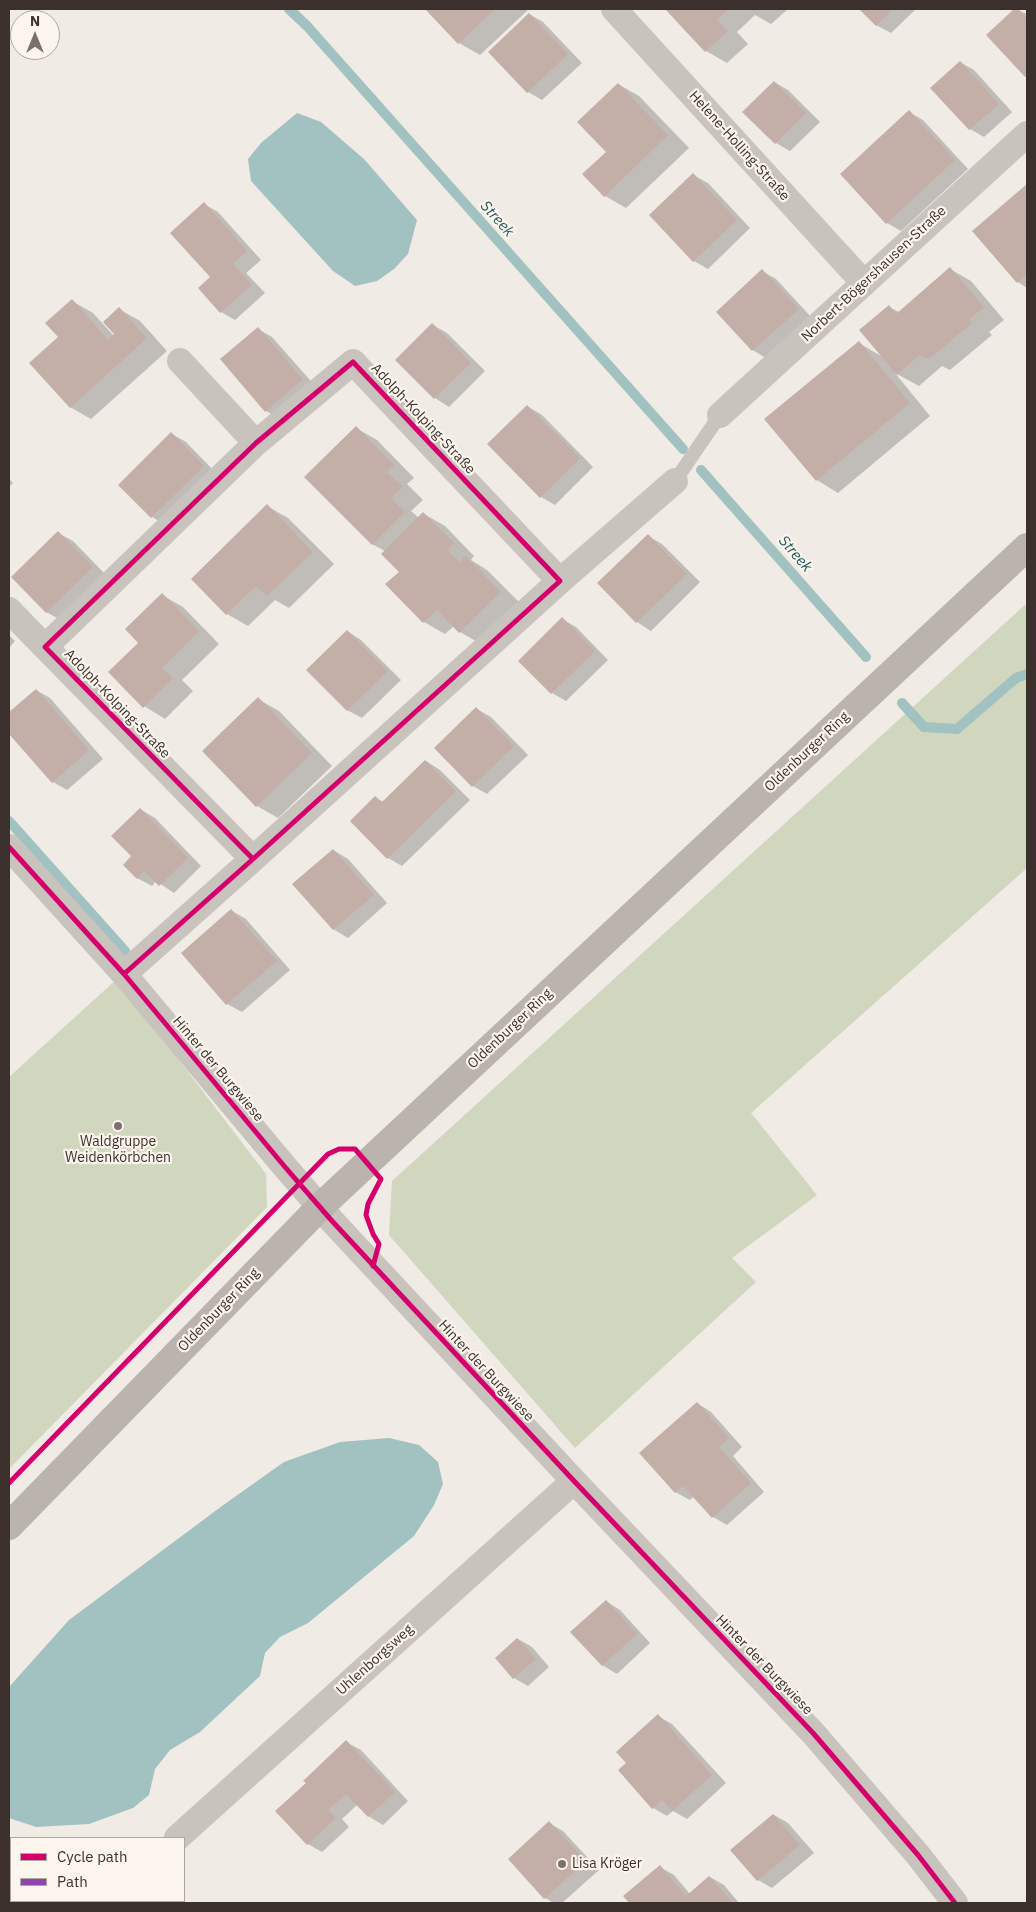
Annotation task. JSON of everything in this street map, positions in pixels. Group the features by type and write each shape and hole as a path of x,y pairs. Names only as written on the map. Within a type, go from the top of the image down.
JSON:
{"main road":[{"name":"Oldenburger Ring","path":"9,1526 320,1207 1027,547"}],"street":[{"name":"Helene-Holling-Straße","path":"614,9 864,283"},
{"name":"Norbert-Bögershausen-Straße","path":"720,415 1027,134"},
{"path":"180,361 256,443"},
{"name":"Adolph-Kolping-Straße","path":"45,646 256,443 353,362 560,581"},
{"path":"124,974 560,581 675,481"},
{"name":"Adolph-Kolping-Straße","path":"9,610 253,859"},
{"name":"Hinter der Burgwiese","path":"9,847 124,974 320,1207 574,1481 812,1733 918,1855 955,1903"},
{"name":"Uhlenborgsweg","path":"178,1837 574,1481"}],"lane":[{"path":"675,481 720,415"}],"green space":[{"path":"1027,603 1027,868 751,1113 817,1195 732,1258 756,1282 575,1448 389,1235 392,1181"},
{"path":"117,979 266,1174 267,1207 9,1469 9,1077"}],"water":[{"path":"297,113 321,122 364,159 417,220 408,254 394,269 377,281 355,286 333,271 251,181 248,159 261,143"},
{"path":"389,1438 419,1445 438,1462 443,1484 434,1505 414,1536 308,1623 280,1637 265,1653 260,1676 200,1732 170,1750 155,1769 149,1795 133,1808 89,1824 36,1827 9,1818 9,1687 69,1620 284,1462 340,1442"}],"building":[{"path":"425,9 495,9 458,44"},
{"path":"665,9 728,9 717,20 728,31 705,52"},
{"path":"859,9 893,9 876,26"},
{"path":"1014,9 1018,9 1027,18 1027,75 1025,77 986,35"},
{"path":"529,13 568,54 527,93 488,52"},
{"path":"960,61 999,104 969,130 930,88"},
{"path":"774,81 806,113 775,144 742,112"},
{"path":"618,83 668,135 604,197 582,174 606,152 577,122"},
{"path":"909,110 955,160 886,224 840,174"},
{"path":"693,173 737,220 693,262 649,215"},
{"path":"1027,184 1027,275 1017,283 972,231"},
{"path":"204,202 247,251 233,264 252,285 220,313 198,288 210,277 170,233"},
{"path":"950,267 984,307 969,320 972,323 929,359 920,355 897,375 859,330 889,305 896,314"},
{"path":"762,269 799,309 752,351 716,312"},
{"path":"72,299 108,340 114,334 103,322 119,307 147,338 70,408 29,363 58,337 45,323"},
{"path":"432,323 471,363 434,399 395,360"},
{"path":"258,327 303,379 265,412 220,359"},
{"path":"859,341 910,403 816,481 764,419"},
{"path":"527,405 580,458 540,498 487,444"},
{"path":"356,426 394,465 387,472 403,487 391,498 405,512 372,545 304,477"},
{"path":"171,432 204,466 151,518 118,485"},
{"path":"267,504 313,552 267,596 256,586 226,615 191,579"},
{"path":"423,512 454,543 448,550 459,562 466,556 501,592 459,633 437,610 423,623 385,584 399,572 381,554"},
{"path":"58,531 93,567 46,613 11,577"},
{"path":"648,534 687,574 636,623 597,583"},
{"path":"162,593 199,631 162,668 173,678 143,708 108,672 138,643 125,629"},
{"path":"562,617 595,651 551,694 518,661"},
{"path":"347,630 388,671 347,711 306,670"},
{"path":"36,689 89,750 52,783 9,734 9,712"},
{"path":"258,697 312,753 256,807 202,751"},
{"path":"476,707 514,746 472,787 434,748"},
{"path":"425,760 456,791 387,859 350,821 375,796 382,802"},
{"path":"140,808 188,858 159,886 144,871 137,879 123,865 131,856 111,836"},
{"path":"333,849 374,895 333,930 292,884"},
{"path":"231,909 277,961 226,1005 181,953"},
{"path":"697,1402 729,1438 719,1447 751,1483 712,1518 683,1486 675,1493 639,1453"},
{"path":"606,1600 637,1634 602,1666 570,1632"},
{"path":"517,1638 536,1659 513,1679 495,1658"},
{"path":"658,1714 712,1775 672,1811 662,1800 652,1809 618,1770 626,1763 616,1752"},
{"path":"346,1740 395,1792 368,1817 346,1794 328,1810 336,1818 307,1845 275,1811 306,1783 303,1781"},
{"path":"773,1814 800,1845 757,1881 730,1850"},
{"path":"549,1821 586,1861 544,1899 508,1859"},
{"path":"660,1865 686,1896 709,1876 733,1903 629,1903 623,1896"}],"waterway":[{"name":"Streek","path":"289,9 307,26 683,449"},
{"name":"Streek","path":"701,470 866,657"},
{"name":"Streek","path":"902,703 924,727 957,729 1016,678 1027,674"},
{"path":"9,821 125,951"}],"cycle path":[{"path":"124,974 253,859 560,581 353,362 256,443 45,647 253,859"},
{"path":"9,847 124,974 332,1221 574,1481 813,1733 918,1855 955,1903"},
{"path":"9,1483 328,1154 339,1149 355,1149 381,1179 368,1204 366,1215 379,1244 373,1266"}],"place":[{"name":"Waldgruppe Weidenkörbchen","path":"118,1126"},
{"name":"Lisa Kröger","path":"562,1864"}]}
